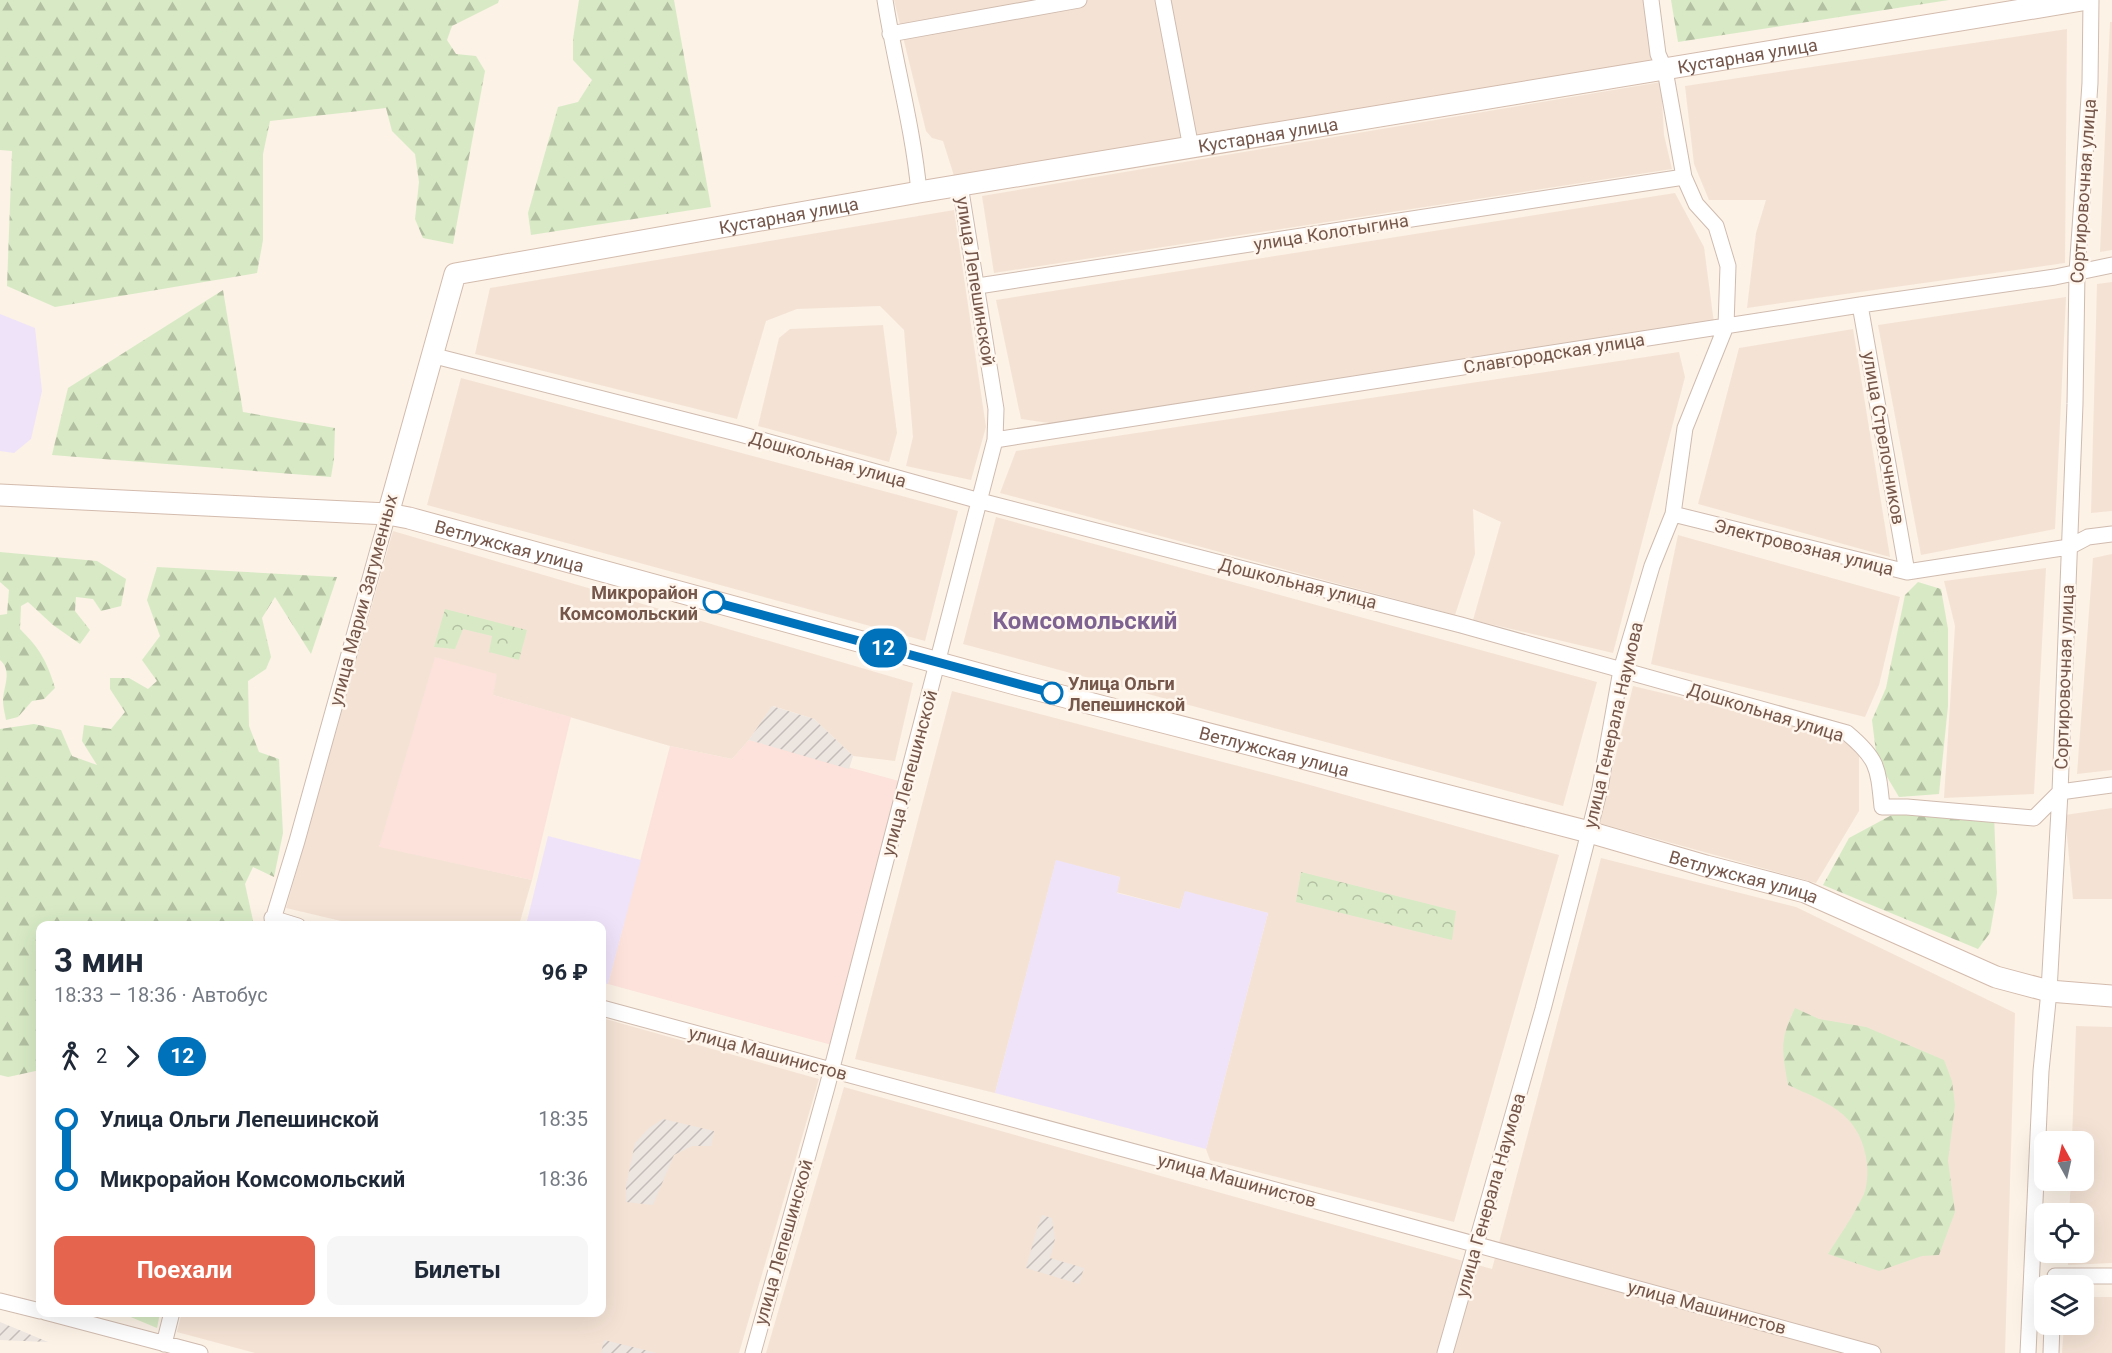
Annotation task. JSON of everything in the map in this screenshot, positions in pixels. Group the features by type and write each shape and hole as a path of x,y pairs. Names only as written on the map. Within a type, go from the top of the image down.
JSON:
{"main road":[{"name":"Кустарная улица","path":"454,274 960,185 2082,0"},
{"name":"улица Марии Загуменных","path":"387,514 454,274"},
{"name":"Ветлужская улица","path":"0,495 387,514 409,518 938,663 1588,832 1805,892 1996,977 2049,991 2112,996"}],"street":[{"path":"885,0 890,34 907,108 919,192"},
{"path":"890,34 1079,0"},
{"path":"1163,0 1191,148"},
{"name":"улица Генерала Наумова","path":"1445,1353 1543,1009 1600,788 1621,670 1652,566 1673,514 1685,428 1726,326 1728,266 1716,226 1695,204 1684,177 1665,70 1658,54 1651,0"},
{"name":"Сортировочная улица","path":"2028,1353 2041,1071 2049,991 2060,792 2075,404 2077,272 2090,83 2091,0"},
{"name":"улица Колотыгина","path":"978,286 1684,177"},
{"name":"улица Лепешинской","path":"753,1353 831,1070 995,440 996,409 960,185"},
{"name":"Славгородская улица","path":"995,440 1860,304 2055,277 2112,265"},
{"name":"улица Стрелочников","path":"1860,304 1907,572"},
{"name":"Дошкольная улица","path":"431,355 740,434 980,501 1461,625 1847,733 1867,750 1878,771 1882,807 1907,807 2034,818 2060,792"},
{"name":"улица Марии Загуменных","path":"272,921 297,841 387,514"},
{"name":"Электровозная улица","path":"1673,514 1907,572 2069,547 2088,537 2112,534"},
{"path":"2060,792 2112,784"},
{"name":"улица Машинистов","path":"606,1009 1873,1353"},
{"path":"2094,1278 2112,1276"},
{"path":"0,1301 36,1310"},
{"path":"64,1317 200,1353"},
{"path":"164,1344 171,1317"},
{"path":"2051,1353 2052,1335"}],"shaded area":[{"path":"894,0 1645,0 1654,61 955,179 943,141 932,138 926,131"},
{"path":"2110,22 2112,22 2112,250 2100,252"},
{"path":"2067,29 2065,263 1747,308 1756,233 1766,200 1709,200 1694,164 1685,86"},
{"path":"1661,82 1664,135 1672,169 994,273 982,196"},
{"path":"1675,193 1704,247 1714,323 1056,424 1021,419 996,300"},
{"path":"954,210 986,427 971,480 906,466 913,437 904,330 880,306 797,309 766,321 737,419 475,354 490,288"},
{"path":"2112,282 2112,511 2091,513 2097,284"},
{"path":"2066,297 2055,529 1921,555 1878,325"},
{"path":"0,314 35,328 42,391 31,439 14,453 0,451"},
{"path":"883,325 897,433 889,462 758,426 779,338 790,329"},
{"path":"1853,329 1890,557 1698,504 1739,348"},
{"path":"1679,352 1685,377 1613,653 1473,620 1501,522 1473,509 1475,554 1455,615 1000,493 1016,451"},
{"path":"461,378 958,511 925,641 427,505"},
{"path":"996,517 1597,682 1563,806 963,644"},
{"path":"393,531 913,683 895,761 853,756 814,719 773,706 749,740 732,759 670,746 493,695 379,846 532,880 520,921 341,921 286,908"},
{"path":"1678,535 1900,597 1879,685 1865,717 1651,664"},
{"path":"2112,554 2112,770 2077,774 2093,558"},
{"path":"2046,568 2034,794 1944,798 1955,626 1944,581"},
{"path":"435,657 497,674 493,695 571,717 532,880 379,847"},
{"path":"1633,686 1859,740 1859,811 1816,883 1599,823"},
{"path":"952,691 1303,783 1559,855 1454,1222 1210,1160 1206,1149 1268,913 1185,892 1180,909 1116,892 1120,877 1056,861 995,1093 855,1059"},
{"path":"772,706 814,719 853,756 849,769 749,740"},
{"path":"749,740 899,781 832,1045 608,984 670,746 732,759"},
{"path":"2112,808 2112,899 2073,899 2065,815"},
{"path":"548,836 641,860 608,984 606,984 606,921 527,921"},
{"path":"1601,858 1796,907 2015,1013 2005,1353 766,1353 844,1087 1492,1269"},
{"path":"1056,860 1120,877 1117,893 1180,909 1185,891 1268,913 1206,1149 995,1093"},
{"path":"606,1019 819,1079 739,1353 255,1353 177,1332 181,1317 606,1317"},
{"path":"2076,1026 2112,1027 2112,1263 2068,1265 2068,1263 2094,1263 2094,1203 2070,1203 2070,1191 2094,1191 2094,1131 2072,1131"},
{"path":"663,1119 714,1131 711,1146 692,1146 674,1155 653,1205 626,1202 626,1186 635,1143 649,1128"},
{"path":"1042,1215 1052,1218 1055,1239 1050,1258 1084,1268 1079,1284 1026,1268"},
{"path":"2094,1297 2112,1297 2112,1353 2062,1353 2063,1335 2094,1335"},
{"path":"0,1322 48,1342 0,1340"},
{"path":"604,1340 657,1353 601,1353"}],"green space":[{"path":"0,0 499,0 498,3 452,26 447,40 456,54 476,56 485,71 453,244 423,238 415,219 419,182 415,154 392,131 386,108 270,121 263,154 263,240 257,273 55,307 7,286 12,151 0,150"},
{"path":"579,0 674,0 711,207 531,235 528,213 558,107 578,102 592,80 573,60 573,39"},
{"path":"1671,0 1949,0 1678,42"},
{"path":"223,290 243,412 335,428 331,477 52,455 68,388"},
{"path":"0,552 97,561 126,579 121,606 101,611 93,599 76,597 75,611 90,630 80,644 53,625 28,602 21,606 20,629 42,656 55,688 44,699 32,701 18,717 6,720 3,701 7,674 0,660 0,615 7,614 9,590 0,582"},
{"path":"157,567 337,577 311,654 275,597 262,618 271,657 266,669 248,681 249,726 259,752 279,759 283,833 274,877 253,867 245,884 253,921 36,921 36,1071 8,1077 0,1075 0,729 34,724 61,730 72,756 97,765 82,741 84,725 111,729 125,712 110,689 110,678 129,678 148,689 157,681 142,660 160,636 147,600"},
{"path":"1918,582 1941,589 1948,629 1948,706 1939,794 1899,797 1877,760 1872,720 1886,688 1905,595"},
{"path":"445,609 527,630 519,660 489,652 492,636 463,629 455,649 434,647"},
{"path":"1901,810 1994,814 1997,893 1990,933 1978,949 1823,885 1849,838"},
{"path":"1301,872 1456,911 1452,940 1296,902"},
{"path":"1795,1008 1819,1019 1866,1027 1944,1060 1952,1081 1955,1105 1948,1161 1955,1212 1939,1255 1922,1256 1879,1271 1828,1254 1864,1194 1867,1161 1862,1142 1848,1119 1827,1103 1788,1085 1783,1046 1786,1029"},
{"path":"131,1317 159,1317 157,1328"}],"bus line":[{"name":"12","path":"714,602 1052,693"}],"place":[{"name":"Микрорайон Комсомольский","path":"714,602"},
{"name":"Улица Ольги Лепешинской","path":"1052,693"}],"district":[{"name":"Комсомольский","path":"1085,621"}]}
